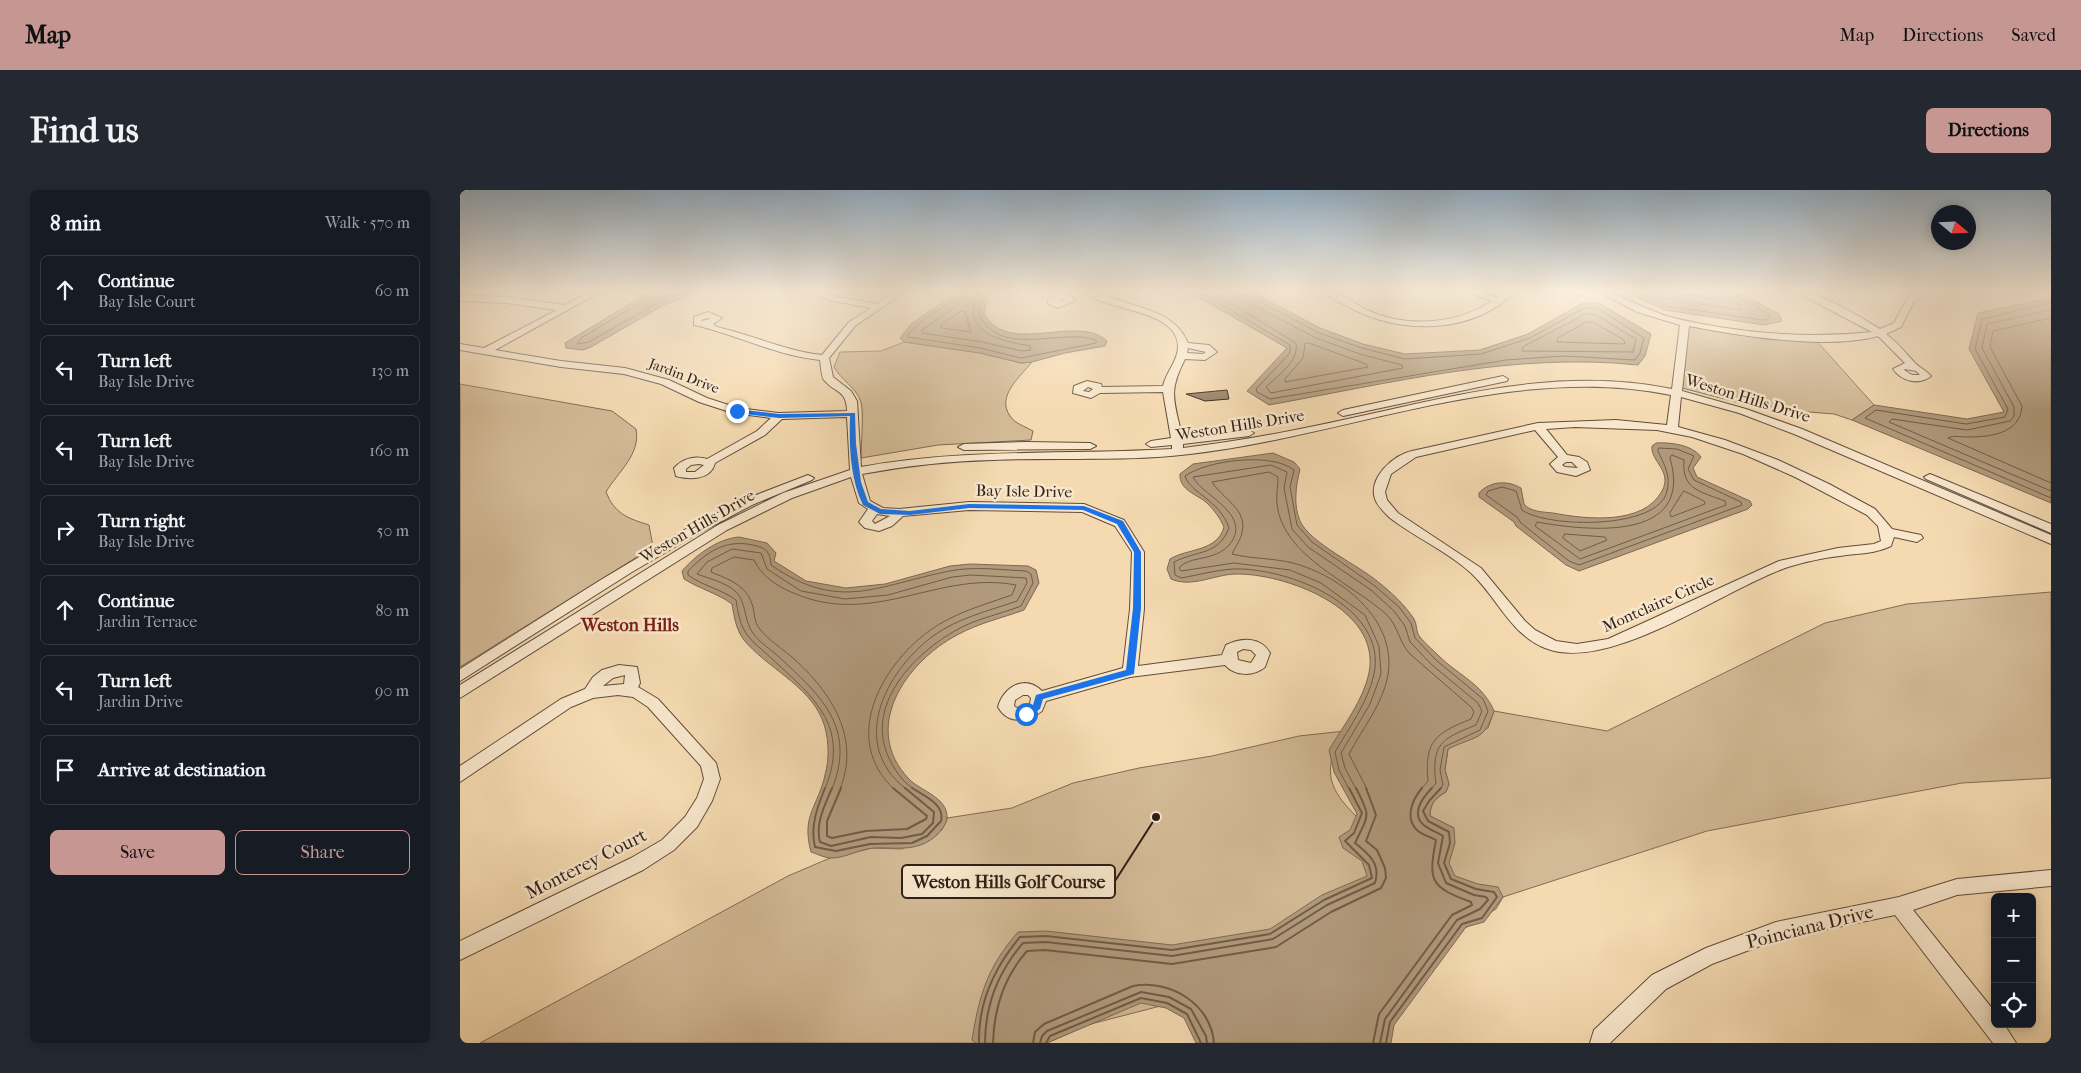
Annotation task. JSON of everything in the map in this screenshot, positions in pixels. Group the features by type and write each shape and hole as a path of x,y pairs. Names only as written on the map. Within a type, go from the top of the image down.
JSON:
{"street":[{"path":"486,351 524,331"},
{"path":"722,331 746,336 797,354 824,358 846,331"},
{"path":"1177,331 1184,345 1181,356 1172,372 1168,389 1178,447"},
{"path":"1672,430 1684,331"},
{"path":"1741,331 1786,337 1843,338 1884,331"},
{"path":"1875,331 1906,354 1914,368"},
{"path":"1181,356 1205,357 1212,352 1206,347 1184,345"},
{"name":"Jardin Drive","path":"460,347 562,364 625,371 665,382 703,400 737,411 779,416 853,414"},
{"name":"Bay Isle Drive","path":"824,358 828,378 847,393 852,401 855,469 865,503 874,509 899,513 969,506 1084,508 1120,523 1138,552 1137,608 1130,672"},
{"name":"Weston Hills Drive","path":"460,676 623,572 716,517 768,491 855,469 925,459 963,456 1110,456 1178,447 1227,446 1514,386 1563,382 1604,383 1677,390 1759,408 1833,436 2051,529"},
{"path":"1098,390 1168,389"},
{"name":"Weston Hills Drive","path":"1677,390 1812,435 2051,540"},
{"path":"709,462 761,432 779,416"},
{"name":"Montclaire Circle","path":"1577,423 1630,424 1672,430 1740,450 1782,468 1871,512 1882,522 1888,532 1887,543 1877,548 1838,552 1784,564 1612,643 1583,650 1560,649 1542,642 1523,628 1468,563 1395,517 1381,502 1380,494 1380,487 1385,474 1394,464 1412,454 1538,426 1577,423"},
{"path":"1538,426 1564,458"},
{"name":"Weston Hills Drive","path":"460,692 745,514 855,469"},
{"path":"1888,532 1917,538"},
{"path":"1039,697 1130,672 1228,659"},
{"name":"Monterey Court","path":"460,775 566,703 591,692 618,689 637,692 653,703 708,763 712,779 704,801 691,822 668,845 637,864 460,951"},
{"name":"Poinciana Drive","path":"1600,1043 1602,1037 1659,982 1706,957 1776,932 1899,906 1957,887 2051,878"},
{"path":"1899,906 2006,1043"}],"shaded area":[{"path":"1684,331 1741,331 1786,337 1813,337 1874,405 1852,420 1834,414 1759,408 1678,387"},
{"path":"904,342 980,353 1021,363 1032,362 1011,387 1006,401 1006,409 1010,416 1017,423 1033,431 1031,440 938,445 861,458 861,402 856,392 834,367 840,352 881,351"},
{"path":"460,384 612,411 636,429 637,438 632,455 606,492 613,505 623,514 649,525 653,547 460,667"},
{"path":"2051,592 2051,778 1962,783 1707,831 1503,897 1496,909 1467,927 1087,1025 1047,1043 480,1043 788,876 830,858 872,848 902,849 942,830 947,818 1012,808 1073,783 1139,768 1212,756 1299,736 1345,731 1331,763 1334,787 1340,798 1372,832 1454,828 1430,816 1434,802 1446,792 1449,784 1445,770 1448,749 1488,728 1494,711 1607,731 1825,623 1907,604"}],"water":[{"path":"585,331 619,331 583,350 566,348 565,343"},
{"path":"906,331 1007,331 1026,334 1079,331 1094,334 1107,341 1105,346 1021,363 980,353 904,342 900,338"},
{"path":"1257,331 1328,331 1363,344 1405,354 1480,350 1534,331 1646,331 1651,334 1645,356 1638,365 1591,362 1498,366 1406,379 1269,405 1247,391 1287,348"},
{"path":"1974,331 2051,331 2051,503 1852,420 1874,405 1967,419 2004,412 1969,349"},
{"path":"1656,443 1674,444 1693,450 1701,457 1693,468 1697,477 1750,501 1752,505 1748,509 1579,571 1566,565 1516,526 1514,522 1479,497 1479,493 1488,486 1504,483 1521,488 1524,504 1530,509 1537,511 1597,518 1628,515 1641,510 1653,502 1665,484 1663,472 1652,451 1652,446"},
{"path":"1273,453 1294,462 1300,469 1296,488 1296,502 1300,521 1305,529 1324,545 1377,581 1397,599 1414,619 1418,634 1422,640 1447,663 1470,680 1489,701 1494,711 1482,733 1448,749 1445,770 1449,784 1446,792 1434,802 1430,816 1454,828 1455,843 1449,863 1455,876 1478,884 1498,887 1503,897 1484,922 1466,927 1394,1025 1391,1043 1196,1043 1184,1018 1166,1008 1141,1003 1047,1043 976,1043 972,1040 986,982 999,957 1018,932 1046,931 1172,945 1270,929 1322,895 1367,876 1362,861 1343,848 1339,837 1350,830 1357,814 1334,772 1329,750 1352,713 1369,673 1369,650 1360,630 1345,613 1325,599 1302,588 1278,580 1255,575 1235,574 1187,582 1171,579 1167,569 1170,559 1209,545 1220,535 1224,527 1208,504 1186,488 1180,474 1193,464"},
{"path":"739,537 767,543 776,553 774,561 806,581 846,588 885,584 950,566 970,564 1028,566 1036,570 1039,583 1024,610 974,627 938,647 906,679 896,698 889,718 889,739 895,759 909,779 938,800 946,811 947,820 945,825 930,840 915,847 874,848 835,858 827,858 811,852 808,839 809,820 822,786 828,761 827,739 822,719 816,707 807,696 763,659 744,640 737,627 732,604 684,579 682,571 694,559 715,544"}],"building":[{"path":"1227,390 1229,399 1205,401 1186,394"}],"place":[{"name":"Weston Hills Golf Course","path":"1156,817"}],"district":[{"name":"Weston Hills","path":"630,625"}],"route":[{"path":"737,411 779,416 853,414 853,444 858,482 865,503 880,511 910,513 969,506 1048,506 1084,508 1120,523 1138,552 1137,608 1130,672 1039,697 1037,707 1026,714"}]}
